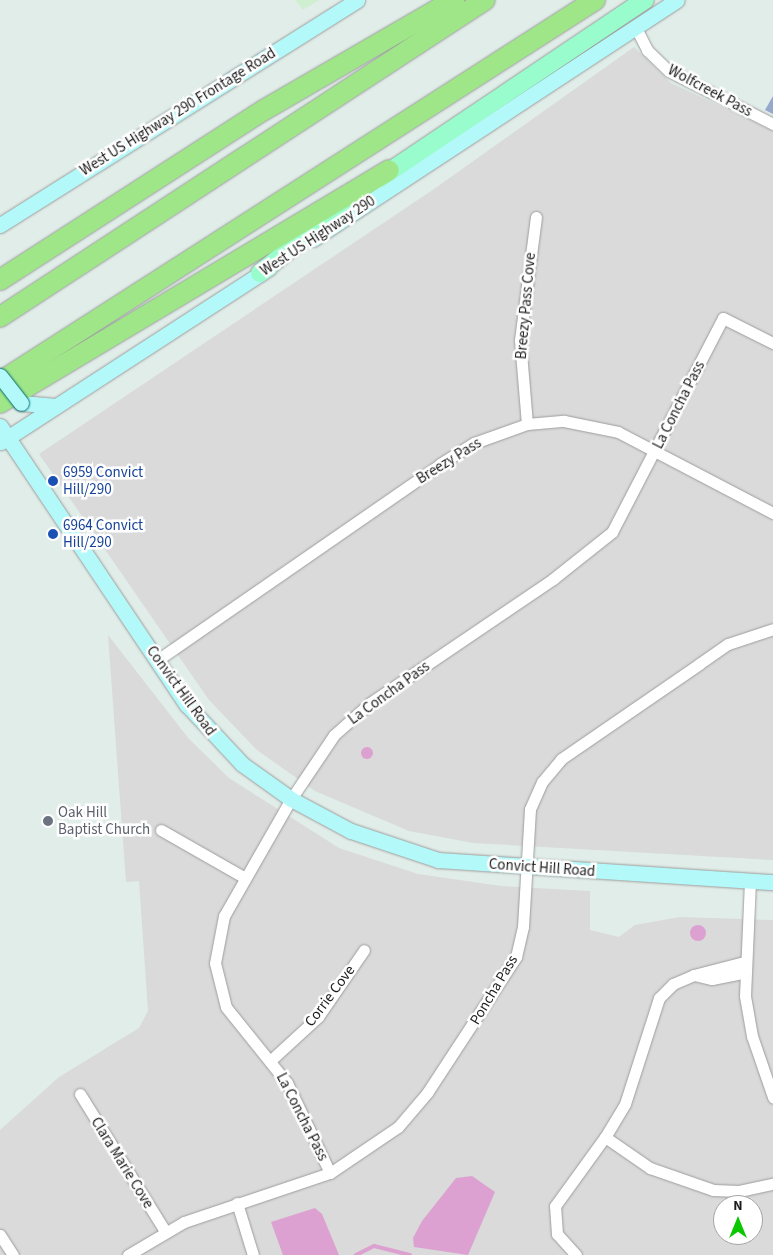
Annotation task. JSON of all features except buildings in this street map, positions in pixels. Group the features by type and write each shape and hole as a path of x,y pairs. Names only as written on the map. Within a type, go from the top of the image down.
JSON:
{"highway":[{"path":"0,280 264,110 454,0"},
{"path":"0,317 485,0"},
{"path":"7,397 137,294 595,0"},
{"path":"7,397 389,170"}],"main road":[{"name":"West US Highway 290 Frontage Road","path":"0,225 357,0"},
{"path":"260,274 389,170 645,0"},
{"path":"636,28 677,0"},
{"name":"West US Highway 290","path":"3,436 57,406 636,28"},
{"path":"0,376 7,397 41,408 57,406"},
{"name":"Convict Hill Road","path":"3,436 156,661 216,740 291,799 324,819 408,852 464,863 773,882"}],"street":[{"name":"Wolfcreek Pass","path":"636,28 647,50 669,71 773,124"},
{"name":"Breezy Pass Cove","path":"527,424 520,340 536,217"},
{"name":"La Concha Pass","path":"330,1173 293,1092 271,1060 231,1016 216,974 220,926 245,878 322,750 364,709 599,545 612,532 657,450 723,318 773,343"},
{"name":"Breezy Pass","path":"156,661 440,464 474,443 527,424 564,421 600,426 657,450 773,513"},
{"name":"Poncha Pass","path":"128,1255 165,1231 237,1203 330,1173 356,1159 407,1118 509,971 522,938 530,809 542,782 560,759 728,644 773,629"},
{"path":"161,830 245,878"},
{"path":"750,881 744,968 748,1017 768,1070 773,1097"},
{"name":"Corrie Cove","path":"271,1060 318,1017 364,950"},
{"path":"576,1255 557,1234 555,1206 605,1137 638,1072 659,998 673,984 694,975 744,968"},
{"name":"Clara Marie Cove","path":"80,1094 165,1231"},
{"path":"605,1137 650,1168 713,1190 740,1191 773,1184"},
{"path":"237,1203 253,1255"},
{"path":"0,1235 13,1255"}],"shaded area":[{"path":"295,0 319,0 303,10"},
{"path":"634,47 671,83 773,131 773,860 473,843 409,831 315,791 257,750 209,700 39,454 434,189"},
{"path":"773,96 773,114 765,110"},
{"path":"108,635 189,739 229,778 339,848 418,874 501,886 590,891 590,930 619,937 635,925 680,917 773,920 773,1255 0,1255 0,1130 59,1077 139,1028 148,1011 139,881 126,882"},
{"path":"367,747 373,753 367,759 361,753"},
{"path":"695,925 701,925 706,930 704,939 695,941 690,936 690,930"},
{"path":"472,1176 495,1192 468,1255 414,1247 413,1238 422,1221 456,1178"},
{"path":"315,1208 322,1214 339,1255 283,1255 271,1222"}],"waterway":[{"path":"356,1255 374,1246 410,1255"}],"place":[{"name":"6959 Convict Hill/290","path":"53,481"},
{"name":"6964 Convict Hill/290","path":"53,534"},
{"name":"Oak Hill Baptist Church","path":"48,821"}]}
